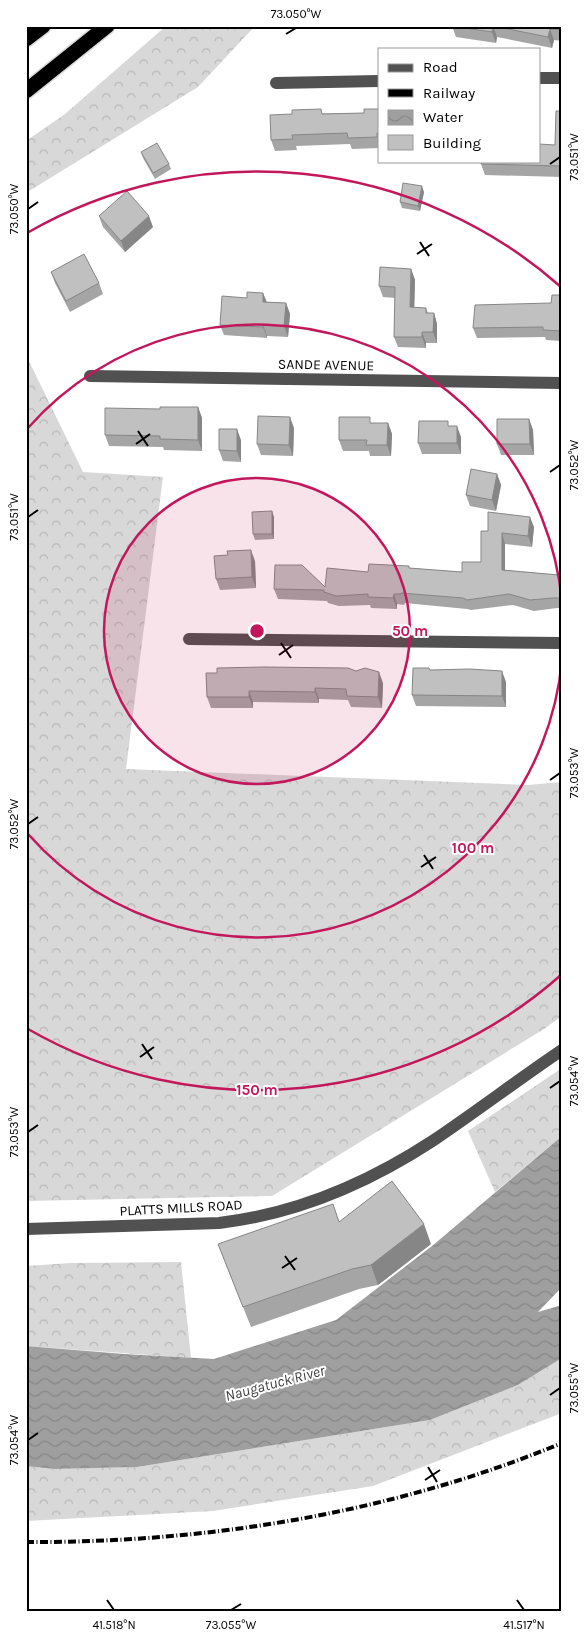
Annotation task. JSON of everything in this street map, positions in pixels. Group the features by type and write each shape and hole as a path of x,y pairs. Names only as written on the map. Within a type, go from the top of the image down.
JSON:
{"highway":[{"path":"26,39 43,26"},
{"path":"26,91 107,26"}],"street":[{"path":"540,78 562,78"},
{"path":"276,83 378,81"},
{"name":"SANDE AVENUE","path":"90,376 562,383"},
{"path":"189,639 562,643"},
{"name":"PLATTS MILLS ROAD","path":"26,1229 219,1223 249,1220 278,1213 341,1189 405,1157 433,1140 562,1050"}],"green space":[{"path":"166,26 255,26 198,87 26,193 26,141 65,114"},
{"path":"26,355 83,472 163,477 126,769 528,785 562,782 562,1016 544,1029 272,1196 26,1201"},
{"path":"562,1068 562,1136 495,1192 468,1131"},
{"path":"181,1262 191,1358 26,1346 26,1266 71,1263"},
{"path":"562,1358 562,1413 373,1486 213,1511 26,1521 26,1466 54,1469 137,1467 430,1420 518,1385"}],"water":[{"name":"Naugatuck River","path":"562,1136 562,1287 538,1312 562,1305 562,1358 518,1385 430,1420 137,1467 54,1469 26,1466 26,1346 214,1359 336,1320 432,1246"}],"building":[{"path":"452,26 493,26 492,32"},
{"path":"493,26 562,26 562,30 550,29 548,37"},
{"path":"321,109 322,114 364,113 364,109 378,109 377,137 348,138 347,133 292,135 293,139 271,140 270,115 292,114 292,110"},
{"path":"556,111 562,111 562,157 560,157 560,166 481,164 481,162 540,162 540,144 555,145"},
{"path":"157,143 169,164 153,173 141,152"},
{"path":"403,183 422,186 418,206 400,202"},
{"path":"127,191 149,216 121,241 99,216"},
{"path":"84,254 99,283 66,301 51,272"},
{"path":"380,267 411,269 410,307 426,308 426,313 434,313 433,332 422,332 422,337 394,337 395,287 379,286"},
{"path":"247,292 263,293 263,302 286,303 284,326 220,325 222,296 247,298"},
{"path":"552,295 562,295 562,331 543,330 543,327 473,328 475,305 551,303"},
{"path":"160,407 198,407 198,440 160,439 160,436 105,435 105,408 160,409"},
{"path":"258,416 290,417 289,445 257,444"},
{"path":"339,417 370,417 370,423 388,423 387,445 366,445 367,440 339,440"},
{"path":"497,419 529,419 530,444 497,444"},
{"path":"419,421 448,421 448,426 457,426 457,443 418,443"},
{"path":"219,429 237,429 237,451 219,450"},
{"path":"471,469 497,474 492,500 466,495"},
{"path":"272,511 272,534 253,534 252,512"},
{"path":"488,512 530,517 528,536 502,533 502,570 559,575 559,572 562,572 562,598 530,600 509,594 467,600 463,598 401,593 394,594 393,598 368,597 368,594 336,596 324,592 324,590 274,589 275,565 302,565 325,587 327,568 368,572 369,564 462,572 462,562 481,562 481,531 488,531"},
{"path":"251,550 252,577 216,579 214,556 228,555 227,551"},
{"path":"217,668 348,668 356,671 365,668 379,672 378,697 347,696 346,689 315,688 315,692 249,691 249,697 207,697 206,673 217,673"},
{"path":"413,668 502,671 502,696 412,695"},
{"path":"392,1181 424,1224 371,1265 352,1269 243,1307 218,1244 333,1204 339,1222"}],"railway":[{"path":"26,1542 163,1537 231,1530 299,1519 433,1488 498,1467 562,1443"}]}
